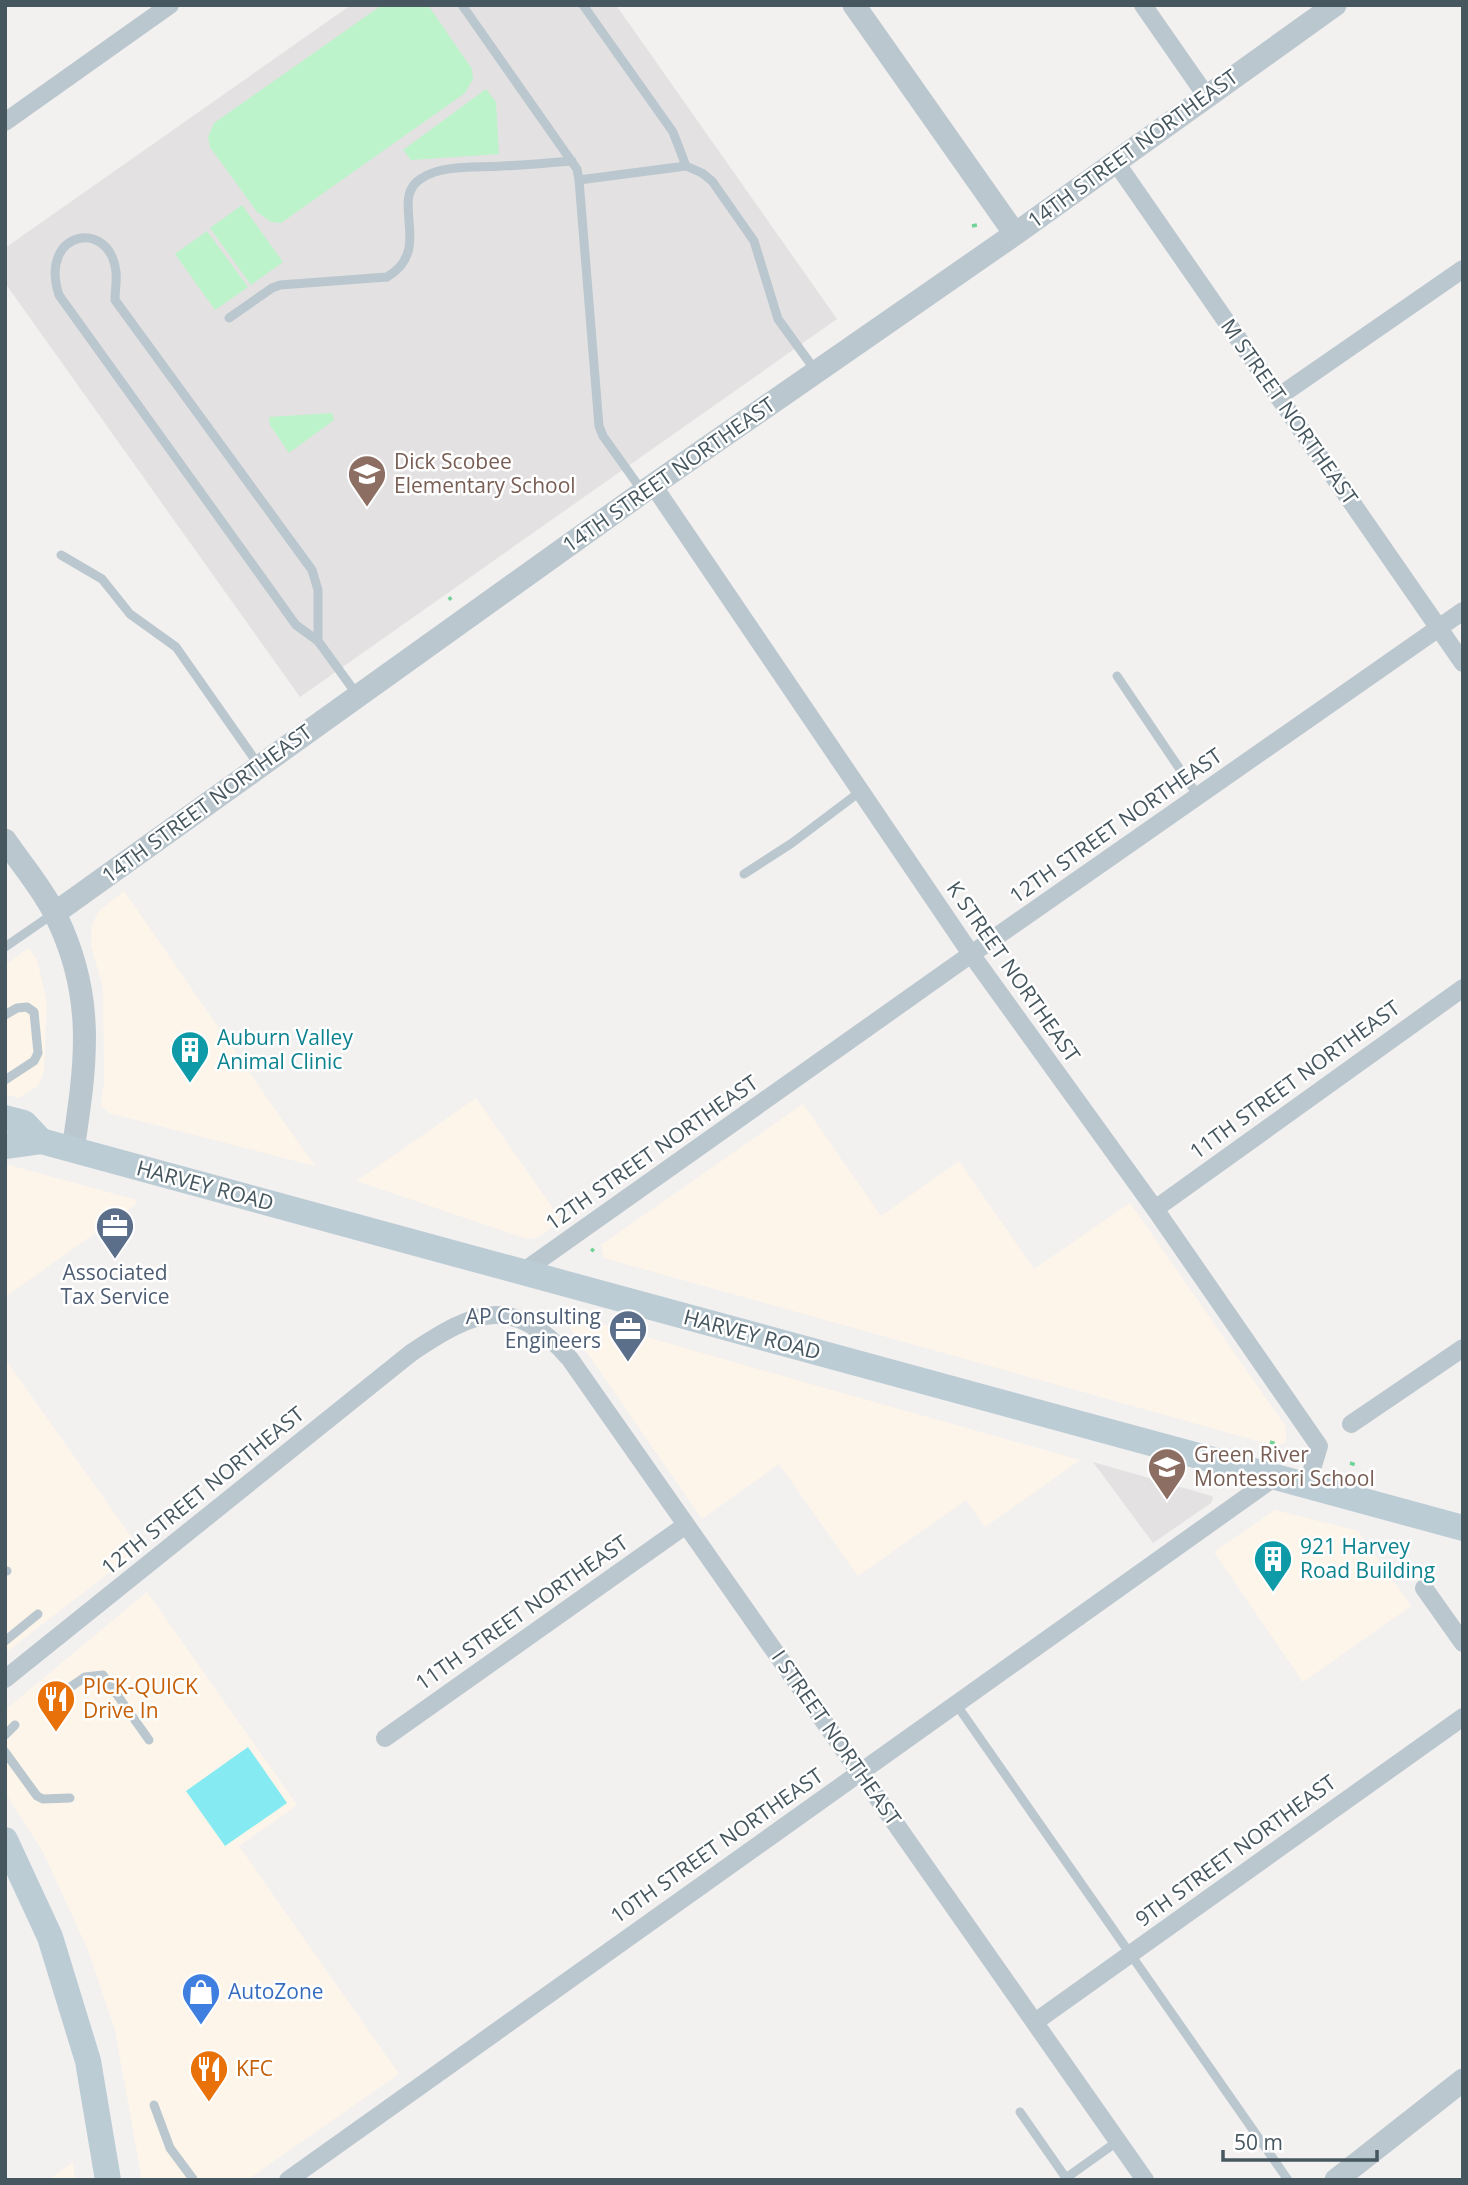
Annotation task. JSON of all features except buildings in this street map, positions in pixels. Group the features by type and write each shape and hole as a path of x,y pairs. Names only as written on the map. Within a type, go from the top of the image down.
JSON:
{"main road":[{"name":"HARVEY ROAD","path":"5,1118 24,1123 41,1141"},
{"name":"HARVEY ROAD","path":"5,1146 41,1141 1463,1528"},
{"path":"5,1840 50,1937 85,2049 108,2180"}],"street":[{"path":"5,122 170,5"},
{"path":"854,5 1015,234"},
{"path":"1143,5 1207,97"},
{"name":"14TH STREET NORTHEAST","path":"55,913 648,488 1015,234 1335,5"},
{"name":"M STREET NORTHEAST","path":"1115,161 1463,663"},
{"path":"1278,397 1463,269"},
{"name":"K STREET NORTHEAST","path":"648,488 861,791 971,954 1155,1209 1319,1446 1307,1486"},
{"name":"12TH STREET NORTHEAST","path":"522,1273 971,954 1463,611"},
{"path":"5,841 55,913 77,968 85,1019 85,1070 73,1150"},
{"name":"11TH STREET NORTHEAST","path":"1155,1209 1463,988"},
{"name":"12TH STREET NORTHEAST","path":"5,1679 411,1353 463,1323 485,1315 509,1316"},
{"name":"I STREET NORTHEAST","path":"509,1316 532,1323 551,1337 570,1359 1146,2180"},
{"path":"1351,1424 1463,1348"},
{"name":"10TH STREET NORTHEAST","path":"288,2180 1275,1477"},
{"name":"11TH STREET NORTHEAST","path":"385,1738 686,1525"},
{"path":"1424,1588 1463,1643"},
{"name":"9TH STREET NORTHEAST","path":"1035,2022 1463,1717"},
{"path":"1336,2180 1463,2080"}],"lane":[{"path":"462,5 572,161 579,180 599,426 603,436 648,488"},
{"path":"583,5 673,132 686,166"},
{"path":"229,318 280,285 387,277 398,271 405,262 411,242 407,199 411,188 419,179 448,170 572,161"},
{"path":"579,180 686,166 712,181 754,241 778,318 817,372"},
{"path":"318,641 318,590 312,570 115,300 116,272 104,247 85,236 75,239 59,253 54,267 59,295 296,625 318,641 358,696"},
{"path":"61,555 102,579 130,614 176,647 260,766"},
{"path":"1117,676 1198,796"},
{"path":"744,874 792,843 861,791"},
{"name":"14TH STREET NORTHEAST","path":"5,947 55,913"},
{"path":"5,1015 17,1008 27,1007 34,1012 38,1054 34,1060 5,1080"},
{"path":"5,1641 38,1615"},
{"path":"56,1697 85,1677 103,1675 149,1740"},
{"path":"956,1704 1288,2180"},
{"path":"5,1735 15,1725"},
{"path":"5,1752 37,1796 43,1800 70,1798"},
{"path":"154,2105 170,2148 193,2179"},
{"path":"1020,2112 1066,2178 1118,2141"}],"path":[{"path":"1270,1443 1278,1444"},
{"path":"1350,1463 1356,1465"}],"shaded area":[{"name":"Dick Scobee Elementary School","path":"351,5 616,5 837,319 300,697 5,283 5,248"},
{"path":"124,891 315,1166 109,1113 101,1105 104,1083 103,987 91,946 92,925 98,912"},
{"path":"29,948 37,960 47,1002 44,1072 38,1086 18,1098 5,1094 5,965"},
{"path":"476,1098 561,1220 539,1237 527,1239 357,1181"},
{"path":"803,1104 881,1216 959,1161 1034,1269 1130,1203 1286,1427 1286,1442 1276,1446 604,1258 601,1245"},
{"path":"5,1164 137,1200 135,1205 5,1297"},
{"path":"559,1312 1080,1460 985,1527 966,1500 858,1576 779,1464 702,1519"},
{"path":"5,1359 140,1549 5,1653"},
{"name":"Green River Montessori School","path":"1093,1462 1212,1496 1213,1499 1153,1543"},
{"path":"1275,1510 1358,1531 1411,1606 1303,1682 1214,1552"},
{"path":"147,1592 297,1805 239,1846 399,2074 247,2180 142,2180 115,2030 88,1950 43,1852 5,1792 5,1710"},
{"path":"73,2162 75,2180 48,2180"}],"green space":[{"path":"382,5 428,5 472,69 473,79 465,93 281,223 271,222 257,212 210,147 208,137 214,123"},
{"path":"486,89 496,102 499,154 411,160 403,150"},
{"path":"242,205 283,262 251,285 210,228"},
{"path":"207,231 248,287 215,310 175,254"},
{"path":"332,413 334,420 289,453 270,425 269,417"}],"water":[{"path":"248,1747 287,1803 225,1846 186,1791"}],"place":[{"name":"Dick Scobee Elementary School","path":"367,508"},
{"name":"Auburn Valley Animal Clinic","path":"190,1084"},
{"name":"Associated Tax Service","path":"115,1260"},
{"name":"AP Consulting Engineers","path":"628,1363"},
{"name":"Green River Montessori School","path":"1167,1501"},
{"name":"921 Harvey Road Building","path":"1273,1593"},
{"name":"PICK-QUICK Drive In","path":"56,1733"},
{"name":"AutoZone","path":"201,2026"},
{"name":"KFC","path":"209,2103"}]}
